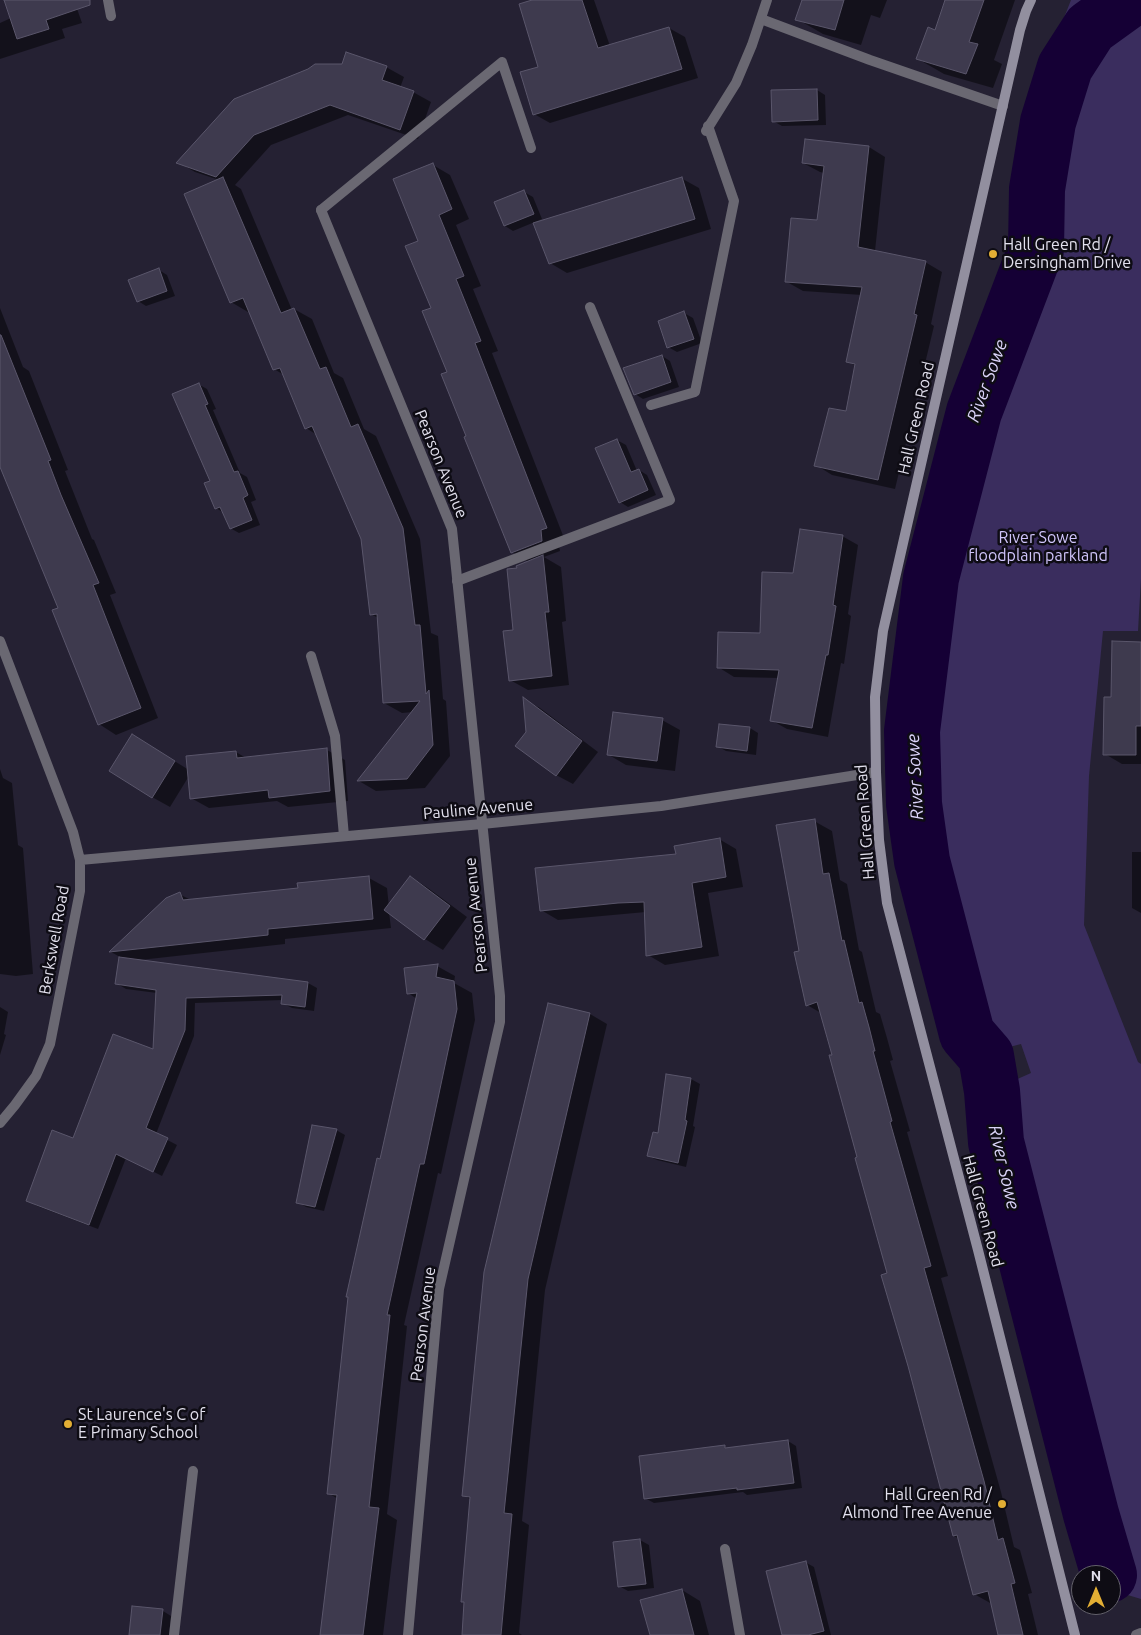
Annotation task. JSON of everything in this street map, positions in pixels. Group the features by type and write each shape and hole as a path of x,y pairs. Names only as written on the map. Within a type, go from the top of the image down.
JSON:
{"main road":[{"name":"Hall Green Road","path":"1031,0 1020,30 883,630 875,697 876,772 879,840 887,903 981,1260 1075,1635"}],"street":[{"path":"108,0 111,16"},
{"path":"651,405 695,392 734,201 707,128 736,83 752,45 767,0"},
{"path":"761,19 870,60 1003,106"},
{"name":"Pearson Avenue","path":"408,1635 439,1289 500,1022 500,996 452,529 322,210 502,62 531,148"},
{"path":"456,581 670,500 590,307"},
{"name":"Berkswell Road","path":"0,641 73,832 80,860 80,891 50,1044 36,1076 16,1105 0,1123"},
{"path":"311,656 335,736 344,836"},
{"name":"Pauline Avenue","path":"80,860 661,806 876,772"},
{"path":"174,1635 194,1471"},
{"path":"725,1549 740,1635"},
{"path":"1136,1635 1141,1633"}],"green space":[{"name":"River Sowe floodplain parkland","path":"1071,0 1141,0 1141,579 1138,631 1103,631 1089,776 1084,925 1138,1062 1141,1064 1141,1599 1121,1593 1121,1565 1102,1565 1063,1431 977,1097 1031,1073 1021,1044 975,1056 960,1036 915,850 903,760 909,683 918,613 968,396 1018,198 1047,61"}],"building":[{"path":"4,0 90,0 90,5 46,20 49,29 17,39"},
{"path":"532,0 582,0 598,48 669,27 682,69 533,115 520,72 538,67 519,4"},
{"path":"802,0 844,0 835,30 795,20"},
{"path":"945,0 984,0 969,42 978,44 966,74 916,59 928,27 935,30"},
{"path":"346,52 387,66 382,80 414,91 400,130 330,105 254,135 216,177 176,163 234,99 308,69 315,64 342,64"},
{"path":"817,89 818,120 772,122 771,90"},
{"path":"805,139 869,146 858,247 926,261 914,314 917,315 878,480 814,466 829,408 846,411 855,364 846,362 862,287 785,282 791,218 817,220 824,166 802,163"},
{"path":"433,163 452,209 439,215 464,276 456,279 481,341 475,343 547,528 541,530 542,541 511,553 464,437 466,436 441,374 447,372 422,311 431,308 405,246 418,241 393,179"},
{"path":"223,177 281,313 294,308 320,369 326,367 351,427 358,424 403,528 415,625 420,625 426,694 429,690 433,745 407,779 357,781 420,701 383,703 377,614 370,615 361,539 312,426 305,429 280,368 273,370 243,298 230,303 184,194"},
{"path":"682,177 695,219 549,264 533,223"},
{"path":"524,190 534,214 504,226 494,202"},
{"path":"159,268 167,291 137,302 128,280"},
{"path":"684,311 694,339 667,348 658,321"},
{"path":"0,335 51,460 48,461 61,495 99,583 93,585 141,708 98,725 52,610 58,608 0,467"},
{"path":"662,355 671,382 634,395 623,368"},
{"path":"199,383 208,404 205,405 234,472 238,471 248,495 243,498 252,520 230,529 220,507 215,509 204,483 210,481 172,394"},
{"path":"617,439 631,472 639,469 648,490 619,503 595,448"},
{"path":"800,529 843,535 833,605 836,606 828,655 826,655 812,728 770,721 779,670 717,668 718,632 760,633 762,572 793,573"},
{"path":"543,555 549,612 545,612 552,676 509,681 503,631 513,630 507,569 517,568 516,566"},
{"path":"1112,641 1141,642 1141,726 1136,726 1136,755 1103,755 1104,697 1111,697"},
{"path":"523,697 582,741 556,776 515,746 526,732"},
{"path":"613,712 663,718 657,761 607,755"},
{"path":"719,724 750,727 747,751 716,747"},
{"path":"132,734 175,761 152,798 109,771"},
{"path":"327,748 330,791 269,798 268,790 190,799 186,756 236,751 237,758"},
{"path":"815,819 823,874 829,873 842,941 844,940 859,1003 862,1002 869,1027 875,1051 873,1051 892,1121 890,1122 931,1266 924,1268 984,1481 998,1540 1003,1538 1015,1583 1011,1584 1023,1635 998,1635 988,1591 973,1595 957,1535 953,1536 908,1366 881,1275 887,1273 855,1158 857,1157 829,1055 832,1055 817,1002 806,1006 794,952 799,951 776,825"},
{"path":"720,838 726,877 692,883 702,947 646,956 644,902 540,911 535,868 676,854 674,846"},
{"path":"369,876 373,919 268,929 268,935 109,952 166,898 180,892 183,900 298,888 297,883"},
{"path":"410,876 450,906 424,940 384,910"},
{"path":"119,957 308,982 305,1007 281,1004 282,995 186,998 185,1030 146,1128 168,1138 153,1172 116,1154 89,1225 26,1201 52,1130 73,1138 113,1034 153,1049 156,990 115,984"},
{"path":"438,964 436,977 454,981 457,1009 424,1164 420,1164 387,1315 390,1315 369,1507 379,1508 363,1635 320,1635 337,1495 327,1494 348,1297 346,1297 377,1158 380,1159 417,993 407,994 404,968"},
{"path":"548,1003 590,1013 528,1279 504,1513 512,1514 501,1635 462,1635 464,1602 461,1602 470,1497 462,1496 484,1272"},
{"path":"666,1074 691,1078 685,1120 687,1121 678,1163 647,1156 653,1132 658,1133"},
{"path":"312,1125 337,1129 315,1207 296,1203"},
{"path":"788,1440 794,1483 644,1499 639,1456 725,1445 725,1448"},
{"path":"640,1539 646,1584 618,1587 613,1542"},
{"path":"806,1561 824,1631 808,1635 782,1635 766,1571"},
{"path":"682,1589 694,1635 650,1635 640,1600"},
{"path":"132,1606 163,1609 160,1635 129,1635"}],"waterway":[{"name":"River Sowe","path":"1106,1565 1091,1514 996,1142 992,1091 986,1056 967,1034 922,861 914,804 912,731 931,578 974,412 1036,249 1037,189 1048,122 1065,67 1090,28 1129,0"}],"place":[{"name":"Hall Green Rd / Dersingham Drive","path":"993,254"},
{"name":"St Laurence's C of E Primary School","path":"68,1424"},
{"name":"Hall Green Rd / Almond Tree Avenue","path":"1002,1504"}]}
